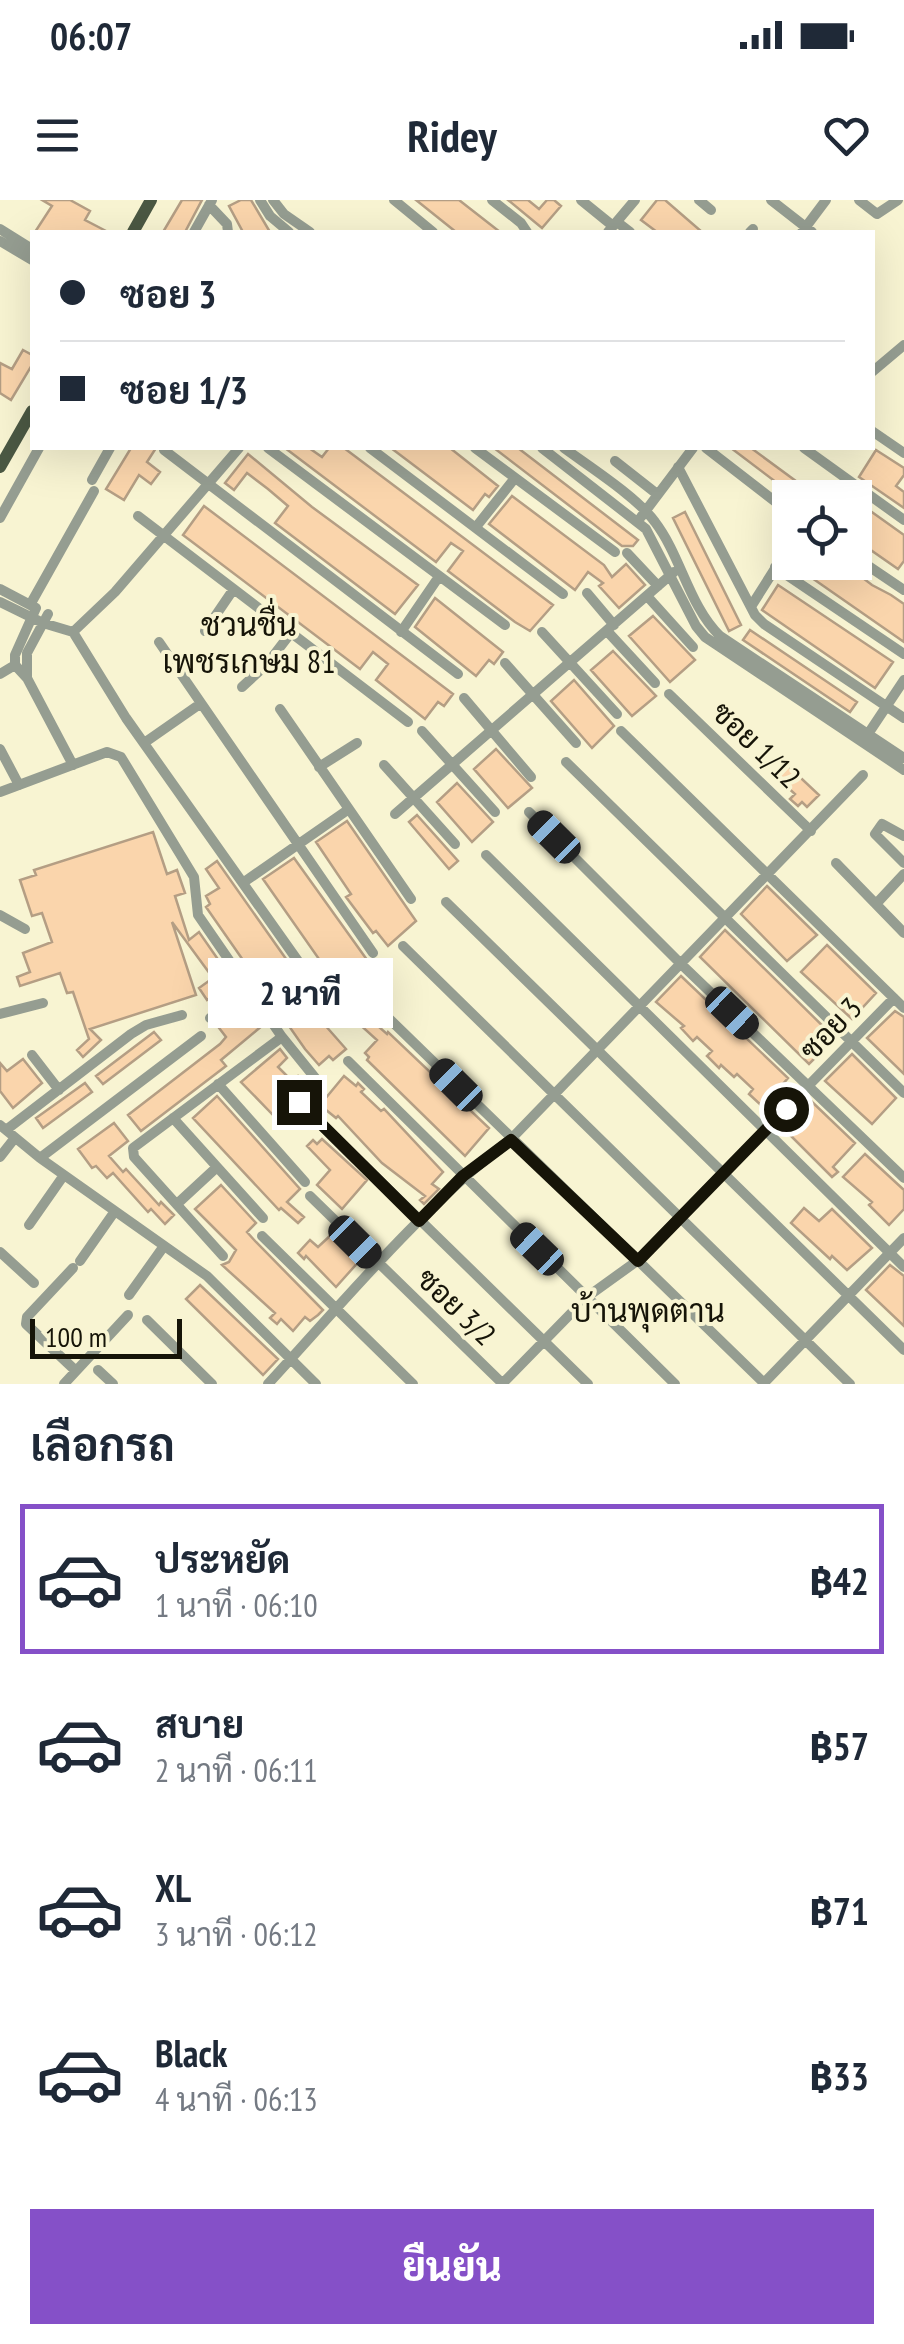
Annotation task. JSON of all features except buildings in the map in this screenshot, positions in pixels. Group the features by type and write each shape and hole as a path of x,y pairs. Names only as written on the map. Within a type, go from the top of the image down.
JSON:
{"main road":[{"path":"133,230 151,200"},
{"path":"2,458 30,414"}],"street":[{"path":"394,200 430,230"},
{"path":"492,200 526,230"},
{"path":"581,200 613,227 635,200"},
{"path":"699,200 711,210"},
{"path":"771,200 805,230"},
{"path":"807,230 826,200"},
{"path":"859,200 877,214 898,200"},
{"path":"195,230 211,203 228,230"},
{"path":"268,203 288,230"},
{"path":"268,203 307,230"},
{"path":"0,229 30,249"},
{"path":"0,242 30,259"},
{"path":"875,369 904,345"},
{"path":"875,433 904,453"},
{"path":"0,518 39,450"},
{"path":"73,765 27,678 15,665 14,655 109,450"},
{"path":"164,450 458,674"},
{"path":"74,632 94,615 237,450"},
{"path":"271,450 504,625"},
{"path":"373,450 563,594"},
{"path":"478,450 621,552 658,586"},
{"path":"545,450 641,516"},
{"path":"566,450 641,516 676,571 696,626 705,637 904,758"},
{"path":"641,516 691,450"},
{"path":"709,450 772,499"},
{"path":"807,450 904,520"},
{"path":"615,462 656,494"},
{"path":"678,467 764,624 904,718"},
{"path":"476,527 515,478"},
{"path":"138,516 408,722"},
{"path":"872,568 904,590"},
{"path":"395,814 676,571"},
{"path":"752,605 772,572"},
{"path":"401,632 438,578"},
{"path":"794,580 904,654"},
{"path":"0,589 74,632 102,683 322,995"},
{"path":"206,631 233,590"},
{"path":"587,593 655,683"},
{"path":"646,596 693,647"},
{"path":"0,602 32,610"},
{"path":"27,678 27,653 49,620"},
{"path":"542,632 617,714"},
{"path":"242,687 267,664 290,634"},
{"path":"158,642 373,953"},
{"path":"505,663 576,743"},
{"path":"0,674 15,665"},
{"path":"866,737 904,680"},
{"name":"ซอย 1/12","path":"669,694 810,831"},
{"path":"464,698 532,777"},
{"path":"144,743 200,704"},
{"path":"280,709 411,899"},
{"path":"422,731 495,812"},
{"path":"621,731 904,1008"},
{"path":"866,737 904,770"},
{"path":"319,767 358,744"},
{"path":"0,749 20,784"},
{"path":"0,792 107,752 121,757 194,877 198,915 282,1037 316,1079"},
{"path":"566,762 904,1093"},
{"path":"384,765 456,844"},
{"path":"268,1384 419,1221 463,1176 511,1140 863,775"},
{"path":"244,882 349,809"},
{"path":"529,812 904,1178"},
{"path":"904,836 882,824 875,834 904,863"},
{"path":"486,855 904,1268"},
{"path":"836,863 904,933"},
{"path":"876,904 904,874"},
{"path":"446,902 904,1350"},
{"path":"0,915 24,929"},
{"path":"403,946 850,1384"},
{"path":"210,1018 249,989"},
{"name":"ซอย 3","path":"502,1384 586,1297 638,1261 894,998"},
{"path":"0,1014 42,1003"},
{"path":"374,1004 764,1384 904,1238"},
{"path":"0,1157 7,1131 59,1090 131,1034 146,1025 182,1015"},
{"path":"40,1158 201,1036"},
{"path":"223,1256 132,1152 133,1148 282,1037"},
{"path":"32,1055 59,1090"},
{"path":"348,1061 675,1384"},
{"path":"218,1084 305,1182"},
{"path":"299,1102 588,1384"},
{"path":"173,1118 263,1218"},
{"path":"7,1131 206,1276 316,1384"},
{"path":"177,1204 217,1167"},
{"path":"29,1225 64,1175"},
{"name":"ซอย 3/2","path":"310,1196 502,1384"},
{"path":"76,1371 26,1324 27,1317 77,1264 115,1211"},
{"path":"262,1236 413,1384"},
{"path":"128,1295 164,1246"},
{"path":"0,1252 34,1283"},
{"path":"64,1384 128,1315"},
{"path":"146,1320 212,1384"},
{"path":"98,1370 113,1384"}],"district":[{"name":"ชวนชื่น เพชรเกษม 81","path":"249,642"},
{"name":"บ้านพุดตาน","path":"648,1310"}],"route":[{"path":"299,1102 419,1221 463,1176 511,1140 638,1261 786,1109"}]}
